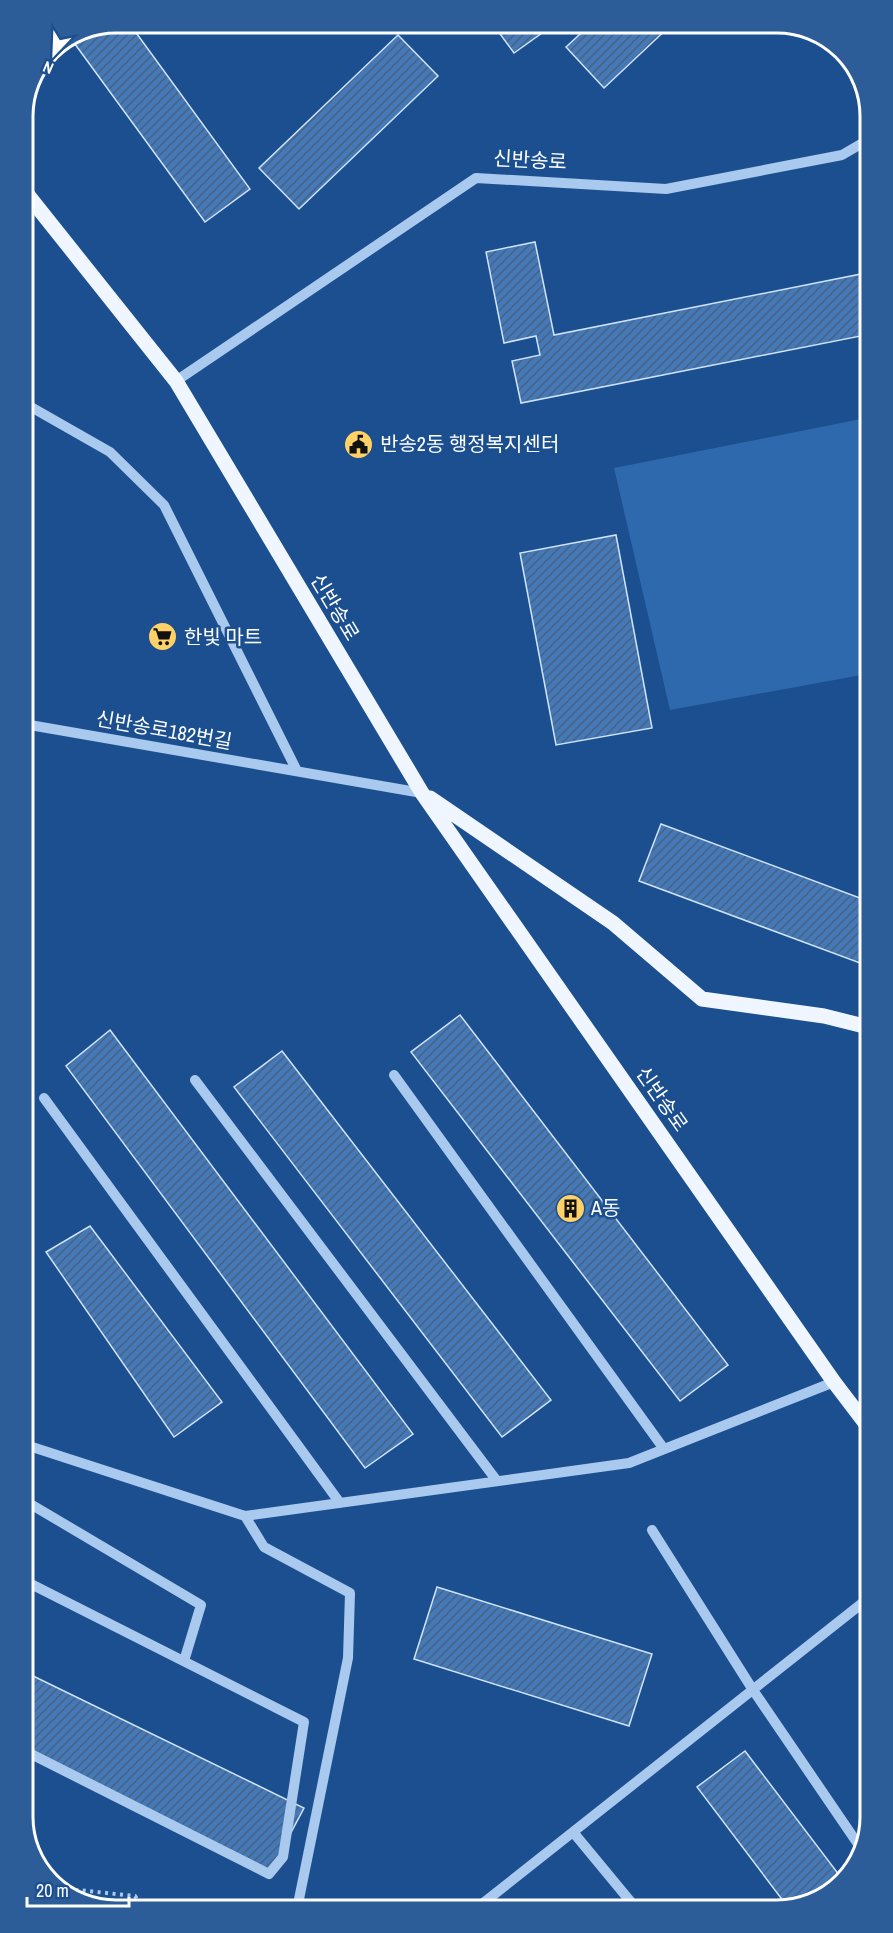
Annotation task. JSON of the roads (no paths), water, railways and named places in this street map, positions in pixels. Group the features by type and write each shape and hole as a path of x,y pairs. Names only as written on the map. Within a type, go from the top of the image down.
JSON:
{"main road":[{"name":"신반송로","path":"33,202 176,381 422,793 860,1416"},
{"name":"신반송로","path":"422,793 613,923 702,999 824,1016 860,1025"}],"street":[{"name":"신반송로","path":"176,381 476,178 666,189 842,155 860,144"},
{"path":"33,408 110,452 164,505 297,771"},
{"name":"신반송로182번길","path":"33,726 422,793"},
{"path":"394,1075 664,1449"},
{"path":"195,1080 497,1481"},
{"path":"44,1098 340,1503"},
{"path":"33,1447 245,1516 628,1463 834,1382"},
{"path":"33,1506 201,1605 183,1661"},
{"path":"245,1516 264,1547 350,1593 348,1658 299,1900"},
{"path":"652,1530 753,1690 856,1842"},
{"path":"33,1585 304,1722 283,1857 269,1874 33,1755"},
{"path":"487,1900 860,1606"},
{"path":"573,1832 629,1900"}],"place":[{"name":"반송2동 행정복지센터","path":"359,444"},
{"name":"한빛 마트","path":"163,637"},
{"name":"A동","path":"570,1208"}]}
